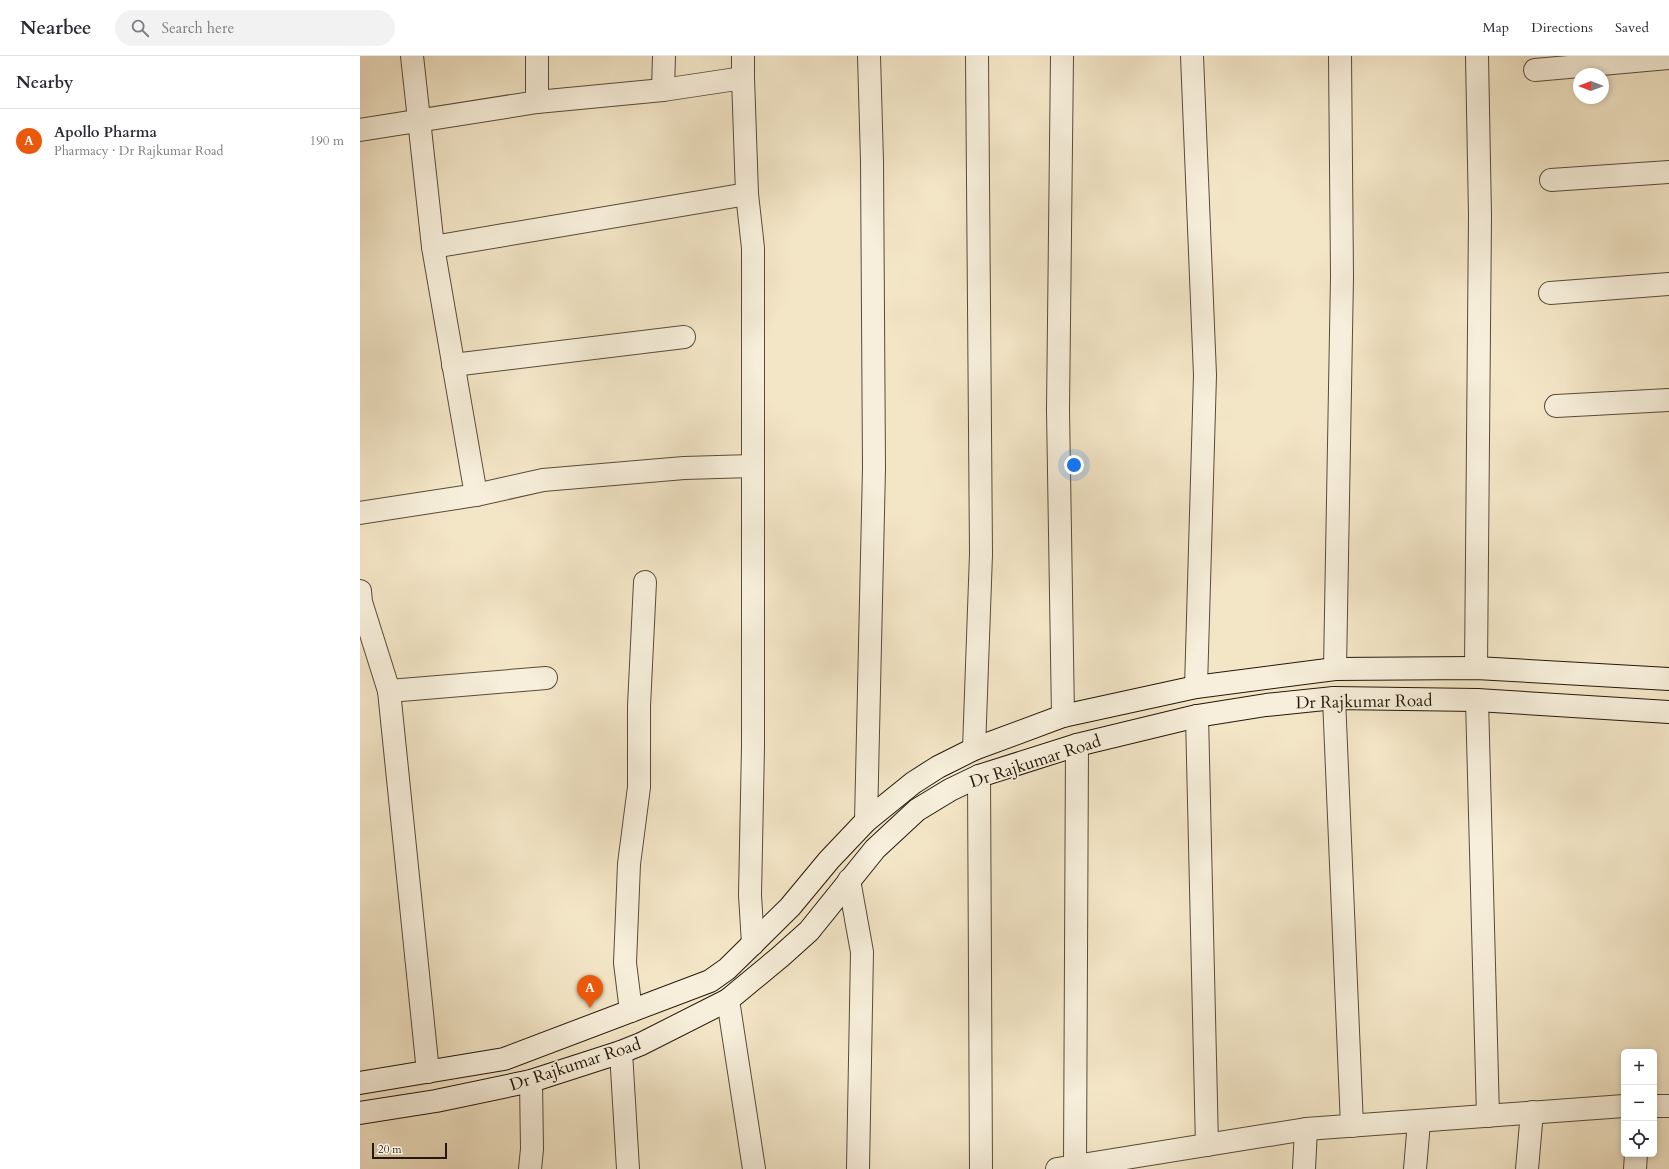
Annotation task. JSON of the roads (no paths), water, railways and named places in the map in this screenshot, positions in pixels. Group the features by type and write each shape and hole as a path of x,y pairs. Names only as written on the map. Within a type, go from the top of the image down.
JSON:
{"street":[{"path":"412,56 433,247 476,496"},
{"path":"537,56 537,102"},
{"path":"664,56 664,90"},
{"path":"743,56 747,194 752,248 752,747 750,895 752,944"},
{"path":"866,821 874,468 872,169 869,56"},
{"path":"974,749 980,554 977,56"},
{"path":"1062,56 1058,410 1063,716"},
{"path":"1192,56 1205,375 1196,687"},
{"path":"1335,669 1342,276 1340,56"},
{"path":"1476,56 1480,215 1476,668"},
{"path":"1535,70 1669,58"},
{"path":"360,130 537,102 664,90 743,78"},
{"path":"1551,180 1669,172"},
{"path":"433,247 747,194"},
{"path":"1550,293 1669,284"},
{"path":"453,365 684,337"},
{"path":"1556,406 1669,400"},
{"path":"360,513 476,496 543,480 684,468 752,466"},
{"path":"631,1011 625,963 629,864 638,787 639,706 645,582"},
{"path":"360,591 361,602 389,691 428,1072"},
{"name":"Dr Rajkumar Road","path":"360,1083 504,1059 710,981 727,969 790,907 829,860 866,821 913,783 938,767 974,749 1063,716 1196,687 1335,669 1476,668 1669,679"},
{"path":"389,691 546,678"},
{"path":"1334,698 1352,1126"},
{"name":"Dr Rajkumar Road","path":"360,1114 436,1101 531,1081 621,1052 641,1044 728,1000 809,931 875,849 917,810 950,790 979,776 1078,745 1197,716 1266,705 1334,698 1477,700 1669,712"},
{"path":"1477,700 1488,1116"},
{"path":"1197,716 1207,1145"},
{"path":"1078,745 1066,1168 1306,1129 1621,1106"},
{"path":"979,776 980,1169"},
{"path":"850,880 862,952 858,1169"},
{"path":"728,1000 754,1169"},
{"path":"621,1052 628,1169"},
{"path":"530,1169 532,1149 531,1081"},
{"path":"1657,1106 1669,1106"},
{"path":"1527,1169 1532,1112"},
{"path":"1415,1169 1419,1122"},
{"path":"1304,1169 1306,1129"},
{"path":"1173,1169 1184,1149"},
{"path":"1636,1157 1636,1169"}],"place":[{"name":"Apollo Pharma","path":"590,1008"}]}
